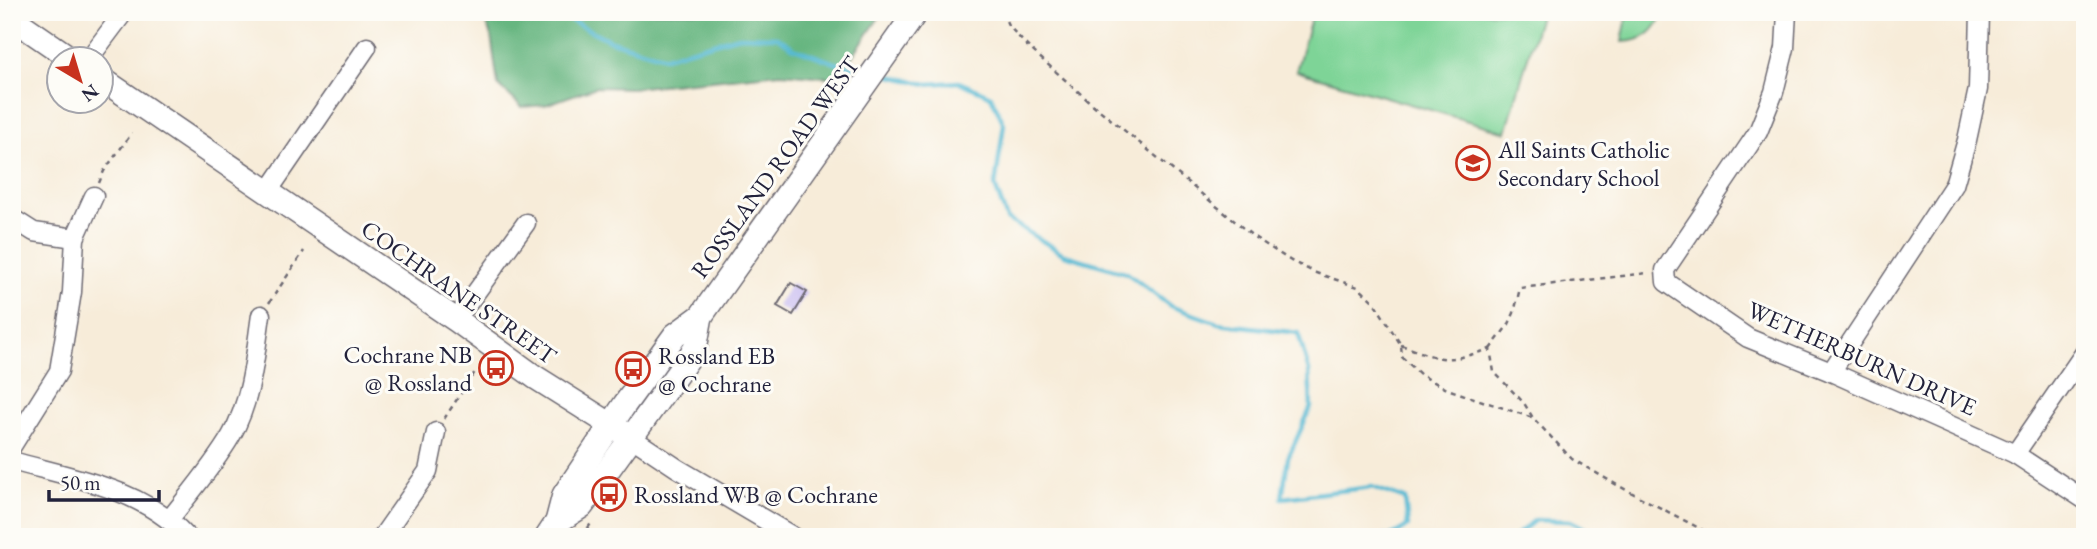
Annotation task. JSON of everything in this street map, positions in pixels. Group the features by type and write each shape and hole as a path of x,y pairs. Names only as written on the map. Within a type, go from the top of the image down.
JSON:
{"main road":[{"name":"ROSSLAND ROAD WEST","path":"552,529 565,495 610,426 675,335 701,316 916,12"},
{"path":"12,18 53,46"},
{"name":"COCHRANE STREET","path":"116,89 456,320 535,377 632,438"},
{"name":"ROSSLAND ROAD WEST","path":"552,529 582,506 695,349 701,316"}],"street":[{"path":"98,46 124,12"},
{"path":"1665,270 1758,132 1774,92 1785,48 1787,12"},
{"path":"1831,372 1954,185 1978,89 1980,12"},
{"path":"267,193 367,47"},
{"path":"12,446 59,372 72,292 75,238 94,196"},
{"path":"12,218 34,232 75,238"},
{"path":"456,320 526,223"},
{"name":"WETHERBURN DRIVE","path":"1665,270 1665,282 1748,338 2015,454 2085,500"},
{"path":"169,520 232,435 253,375 261,314"},
{"path":"2015,454 2085,352"},
{"path":"382,537 428,471 436,432"},
{"name":"COCHRANE STREET","path":"632,438 677,468 794,537"},
{"path":"12,461 123,492 169,520 187,537"}],"path":[{"path":"1002,12 1008,24 1026,45 1091,103 1254,237 1291,261 1358,287 1374,302 1401,345 1402,356 1421,375 1447,389 1533,418"},
{"path":"94,196 104,171 132,133"},
{"path":"261,314 304,251"},
{"path":"1401,345 1439,359 1456,360 1490,349 1509,324 1520,288 1665,270"},
{"path":"1490,349 1494,372 1572,459 1716,537"},
{"path":"436,432 477,369"}],"green space":[{"path":"482,12 883,12 837,78 781,73 632,88 596,87 545,105 522,107 498,85 491,36"},
{"path":"1313,12 1541,12 1506,132 1296,71"},
{"path":"1628,12 1663,13 1648,35 1622,42"}],"building":[{"path":"791,283 807,292 793,315 777,306"}],"waterway":[{"path":"558,12 611,41 665,57 739,36 777,37 794,48 835,63 866,70"},
{"path":"881,74 927,84 959,82 991,96 1004,124 995,186 1007,219 1065,255 1127,273 1170,306 1218,323 1298,333 1309,371 1311,407 1288,458 1282,498 1372,487 1405,499 1408,526 1391,536 1372,537"},
{"path":"1514,537 1535,520 1570,521 1603,537"}],"place":[{"name":"All Saints Catholic Secondary School","path":"1473,163"},
{"name":"Cochrane NB @ Rossland","path":"496,368"},
{"name":"Rossland EB @ Cochrane","path":"633,369"},
{"name":"Rossland WB @ Cochrane","path":"609,494"}]}
